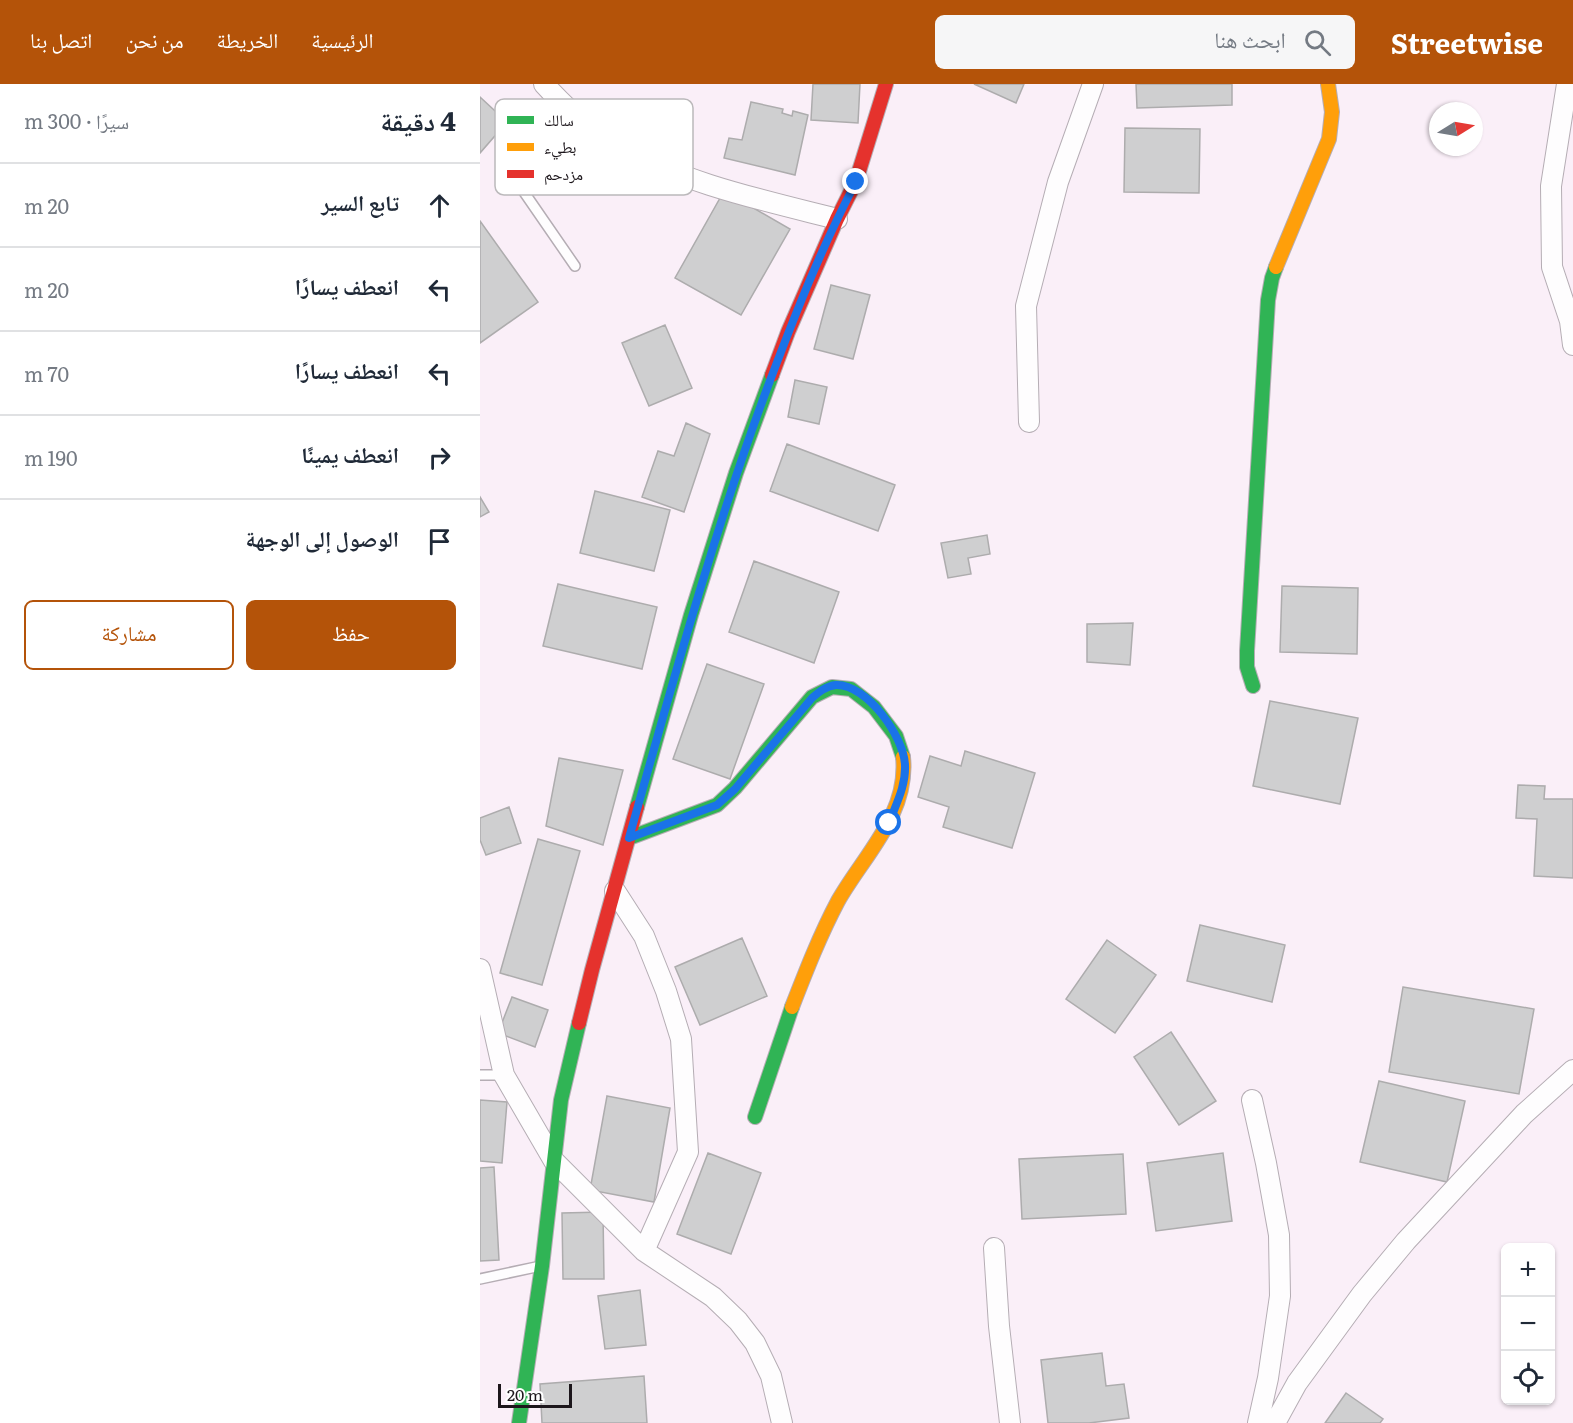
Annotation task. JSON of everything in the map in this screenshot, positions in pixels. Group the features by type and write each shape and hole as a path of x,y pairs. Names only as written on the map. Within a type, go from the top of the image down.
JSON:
{"main road":[{"path":"519,1423 542,1266 561,1100 592,970 691,615 736,473 788,332 837,219 856,182 886,84"},
{"path":"1253,686 1247,667 1247,651 1268,300 1272,278 1329,139 1333,115 1328,84"},
{"path":"629,838 717,805 735,789 812,698 824,688 837,685 854,688 884,716 899,741 905,764 903,787 889,823 839,900 820,939 755,1117"}],"street":[{"path":"544,84 559,99"},
{"path":"1029,422 1026,306 1058,182 1093,84"},
{"path":"1567,84 1551,186 1552,267 1570,321 1573,345"},
{"path":"693,179 755,198 837,219"},
{"path":"1555,277 1573,285"},
{"path":"615,891 644,936 681,1039 688,1152 644,1251"},
{"path":"480,969 504,1075 554,1161 644,1251 713,1297 738,1321 755,1343 771,1376 782,1423"},
{"path":"1275,1423 1297,1383 1362,1294 1406,1241 1524,1114 1573,1070"},
{"path":"1252,1100 1279,1235 1280,1296 1268,1378 1258,1423"},
{"path":"994,1248 999,1326 1010,1423"}],"lane":[{"path":"693,180 697,180"},
{"path":"526,195 575,266"},
{"path":"480,1075 504,1075"},
{"path":"480,1279 542,1266"}],"building":[{"path":"813,84 860,84 858,123 811,120"},
{"path":"974,84 1024,84 1016,103"},
{"path":"1136,84 1232,84 1232,105 1137,108"},
{"path":"480,97 495,111 495,136 480,153"},
{"path":"751,102 783,109 782,113 792,116 793,111 808,115 795,175 724,158 729,138 742,140"},
{"path":"1125,128 1200,129 1199,193 1124,192"},
{"path":"724,191 790,229 741,315 675,278"},
{"path":"480,221 538,302 480,343"},
{"path":"831,285 870,295 853,359 814,349"},
{"path":"665,325 692,388 649,406 622,343"},
{"path":"795,380 827,387 819,424 788,417"},
{"path":"686,423 710,434 684,512 642,497 658,451 674,456"},
{"path":"787,444 895,485 878,531 770,491"},
{"path":"595,491 670,510 654,571 580,553"},
{"path":"480,497 489,512 480,517"},
{"path":"987,535 990,554 968,558 971,574 948,578 941,543"},
{"path":"754,561 839,592 814,663 729,632"},
{"path":"558,584 657,607 642,669 543,646"},
{"path":"1282,586 1358,588 1357,654 1280,652"},
{"path":"1133,623 1130,665 1087,662 1087,624"},
{"path":"707,664 764,684 730,779 673,759"},
{"path":"1270,701 1358,718 1340,804 1253,786"},
{"path":"965,751 1035,773 1012,848 943,827 949,807 918,797 930,756 961,766"},
{"path":"559,758 623,770 603,845 546,826"},
{"path":"1518,785 1545,786 1544,799 1573,799 1573,878 1534,876 1537,819 1516,818"},
{"path":"509,807 521,843 486,855 480,840 480,818"},
{"path":"538,839 580,851 542,985 500,973"},
{"path":"1200,925 1285,945 1272,1002 1187,981"},
{"path":"742,938 767,996 700,1025 675,967"},
{"path":"1107,940 1156,975 1115,1033 1066,999"},
{"path":"1403,987 1534,1009 1519,1094 1389,1072"},
{"path":"512,997 548,1010 535,1047 498,1033"},
{"path":"1171,1032 1216,1101 1179,1125 1134,1057"},
{"path":"1379,1081 1465,1101 1447,1182 1360,1162"},
{"path":"607,1096 670,1108 654,1202 590,1190"},
{"path":"480,1100 507,1102 502,1163 480,1161"},
{"path":"708,1153 761,1173 731,1254 677,1234"},
{"path":"1223,1153 1232,1221 1156,1231 1147,1163"},
{"path":"1123,1154 1126,1214 1022,1219 1019,1159"},
{"path":"494,1167 499,1260 480,1261 480,1168"},
{"path":"603,1212 604,1279 563,1279 562,1213"},
{"path":"640,1290 646,1345 605,1349 598,1296"},
{"path":"1102,1353 1106,1386 1124,1384 1129,1418 1089,1423 1048,1423 1041,1360"},
{"path":"644,1376 647,1423 542,1423 540,1384"},
{"path":"1346,1393 1383,1419 1380,1423 1325,1423"}],"traffic: fast":[{"path":"1253,686 1247,667 1247,651 1268,300 1276,267"},
{"path":"637,807 691,615 736,473 772,375"},
{"path":"629,838 717,805 735,788 812,697 832,687 851,689 874,707 896,736 903,757"},
{"path":"755,1117 792,1007"},
{"path":"519,1423 542,1266 561,1100 579,1023"}],"traffic: slow":[{"path":"1276,267 1329,139 1332,112 1328,84"},
{"path":"792,1007 819,940 838,901 892,815 903,778 903,757"}],"traffic: jam":[{"path":"772,375 788,332 856,181 886,84"},
{"path":"579,1023 637,807"}],"route":[{"path":"856,182 837,219 788,332 736,473 691,615 629,838 717,805 735,789 812,698 824,688 837,685 854,688 884,716 899,741 905,764 903,787 889,823"}]}
